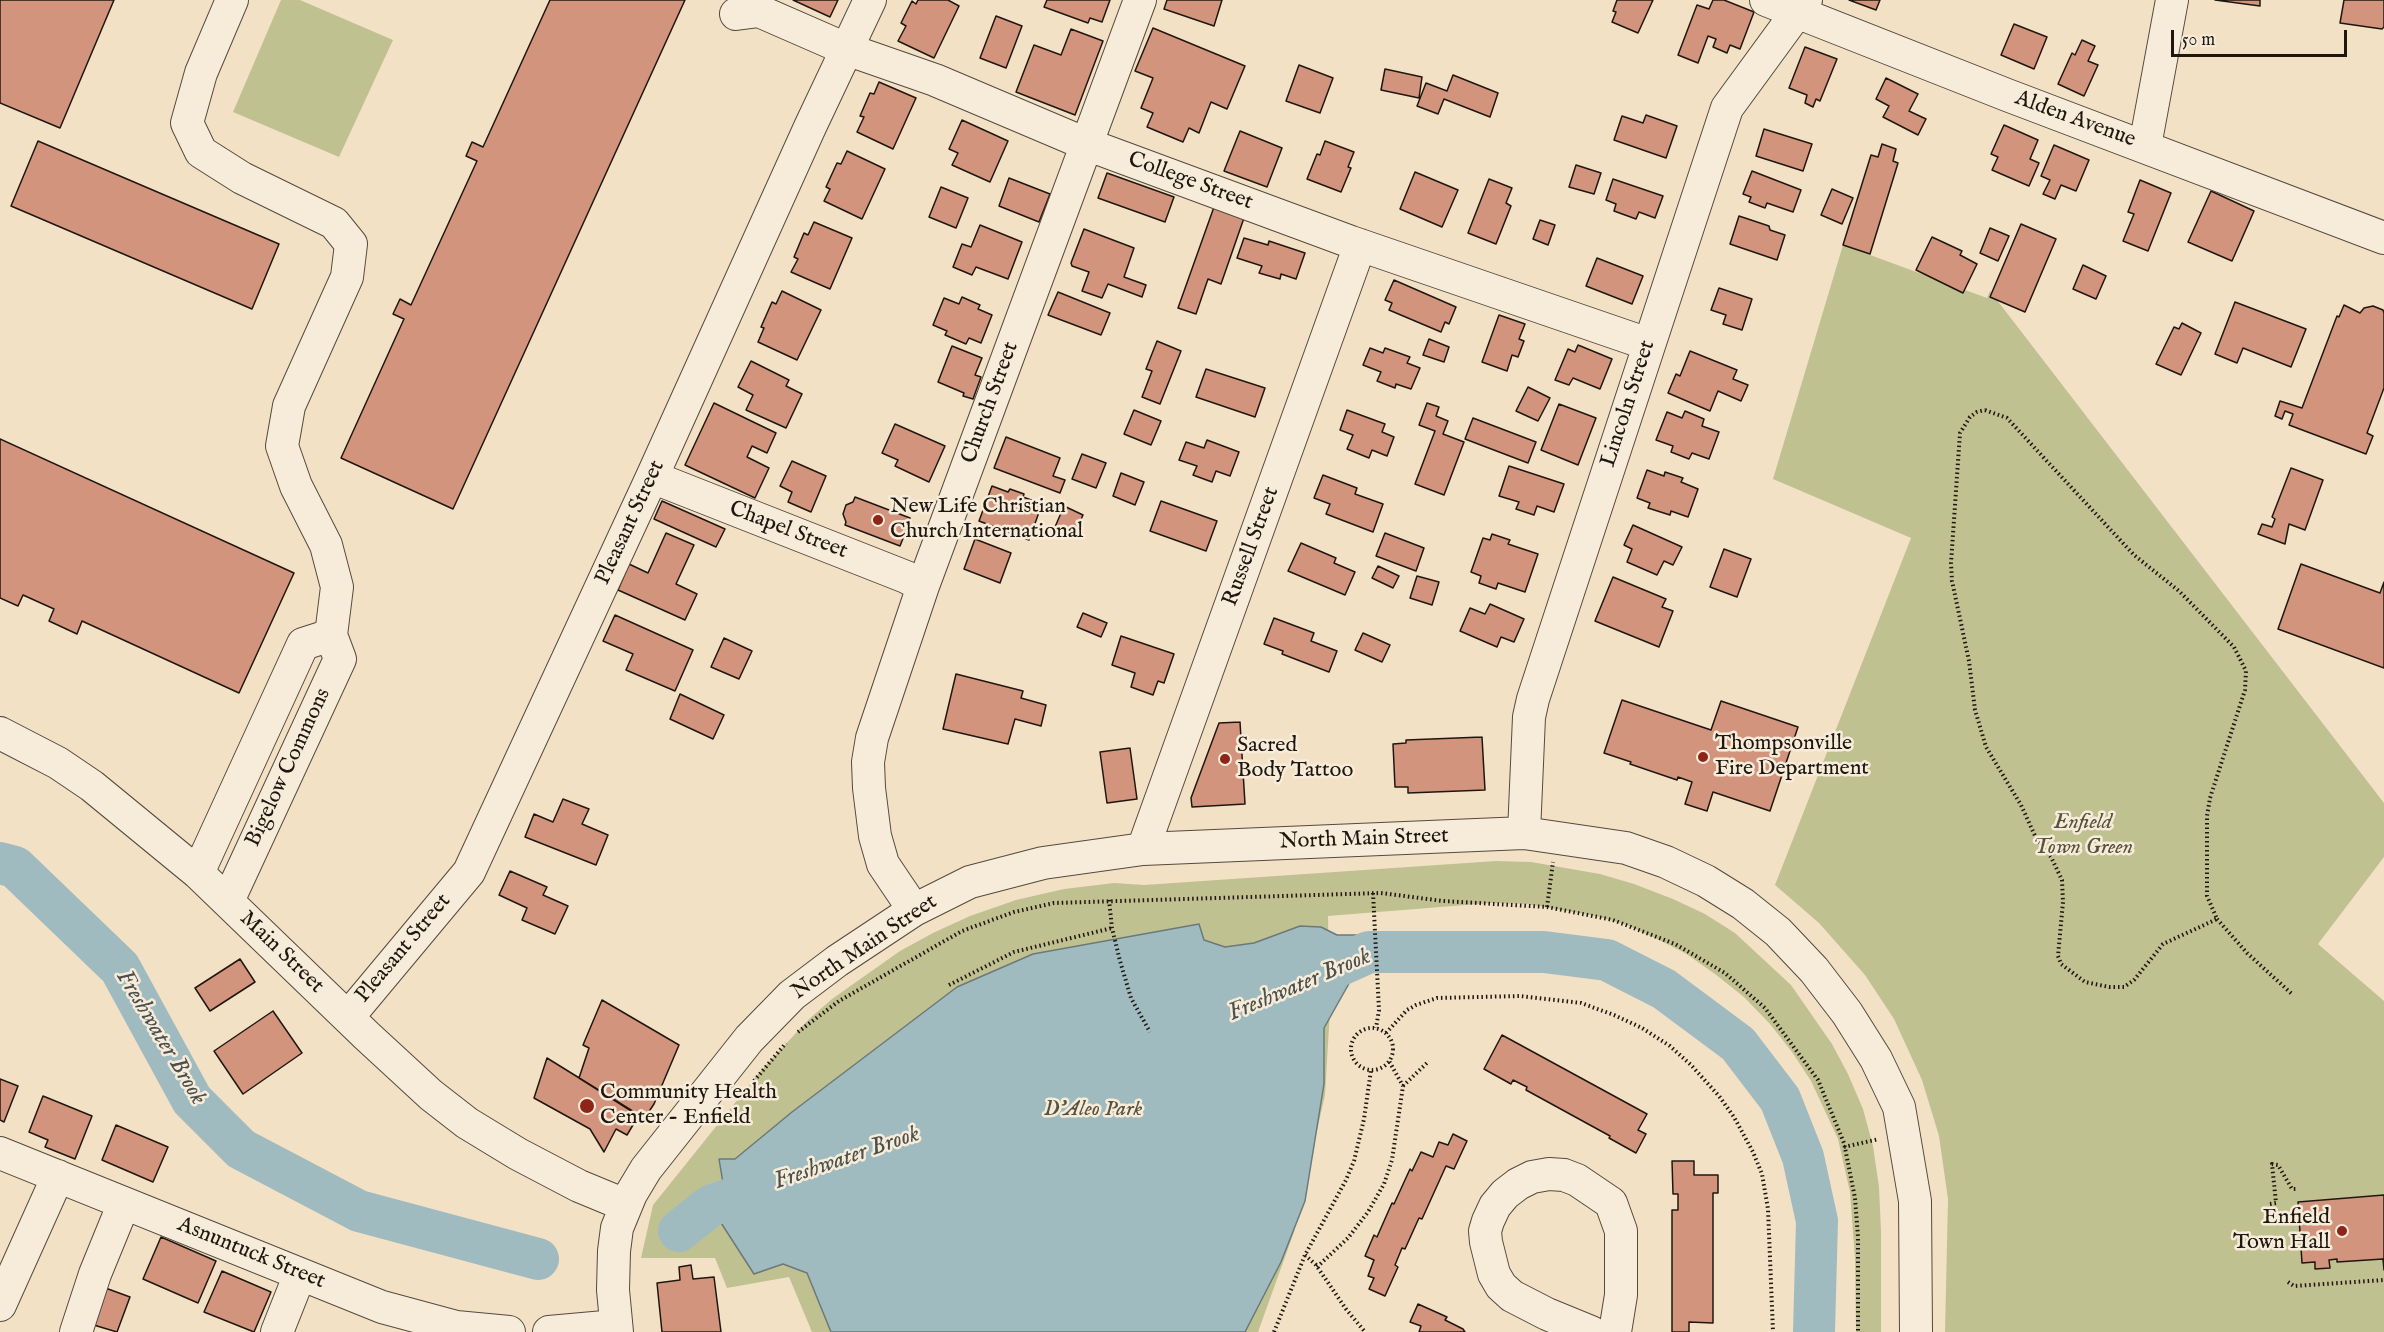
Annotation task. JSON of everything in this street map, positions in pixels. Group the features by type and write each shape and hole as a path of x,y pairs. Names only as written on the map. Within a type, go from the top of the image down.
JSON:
{"street":[{"name":"Bigelow Commons","path":"228,901 340,659 331,635 337,587 326,544 296,486 282,446 289,406 347,276 351,244 334,223 242,178 201,152 187,123 201,73 232,0"},
{"name":"Pleasant Street","path":"348,1017 469,872 870,0"},
{"name":"Church Street","path":"914,910 883,864 875,836 868,762 872,738 923,586 1140,0"},
{"name":"Alden Avenue","path":"1766,0 1801,6 2007,95 2383,234"},
{"path":"2145,146 2172,0"},
{"name":"Lincoln Street","path":"1524,833 1529,727 1533,699 1727,108 1801,6"},
{"name":"College Street","path":"736,14 759,11 846,49 935,80 1086,144 1360,245 1648,344"},
{"name":"Russell Street","path":"1143,849 1360,245"},
{"name":"Chapel Street","path":"652,477 906,577 923,586"},
{"name":"Bigelow Commons","path":"198,873 303,644 331,635"},
{"name":"Main Street","path":"0,733 58,763 92,786 198,873 431,1095 468,1123 548,1171 625,1205"},
{"name":"North Main Street","path":"617,1329 613,1290 617,1228 625,1205 646,1169 749,1039 792,995 837,961 914,910 970,882 1032,865 1143,849 1524,833 1626,848 1666,862 1707,881 1743,904 1778,932 1814,970 1847,1012 1899,1107 1915,1201 1916,1332"},
{"name":"Asnuntuck Street","path":"0,1153 401,1314 456,1327 509,1332"},
{"path":"1591,1332 1547,1314 1512,1296 1501,1286 1494,1274 1486,1242 1485,1231 1488,1221 1495,1206 1505,1194 1532,1177 1549,1174 1564,1175 1601,1194 1611,1203 1621,1231 1621,1295 1615,1332"},
{"path":"0,1305 58,1176"},
{"path":"76,1332 94,1274 124,1203"},
{"path":"278,1332 300,1274"},
{"path":"549,1332 617,1329"}],"path":[{"path":"2217,919 2163,944 2134,980 2124,987 2109,987 2085,982 2061,964 2058,957 2063,902 2062,880 2052,857 2036,838 2021,805 1986,747 1975,710 1969,661 1952,581 1951,563 1960,433 1964,424 1977,412 1985,410 2007,418 2134,555 2179,591 2240,655 2246,671 2245,690 2210,798 2207,816 2207,896 2217,919 2247,953 2292,994"},
{"path":"1547,908 1553,862"},
{"path":"749,1086 806,1024 839,1001 953,936 1014,912 1054,903 1394,894 1443,901 1580,912 1640,929 1701,958 1739,984 1765,1008 1781,1027 1818,1080 1844,1147 1855,1198 1858,1237 1858,1332"},
{"path":"1373,896 1379,1010 1376,1028"},
{"path":"1109,900 1112,928 1131,998 1150,1032"},
{"path":"949,985 1014,952 1112,928"},
{"path":"1386,1033 1407,1010 1427,1000 1520,996 1581,1003 1633,1024 1670,1046 1719,1096 1734,1117 1758,1163 1768,1209 1773,1332"},
{"path":"1376,1028 1386,1033 1393,1045 1389,1061 1384,1067 1371,1071 1353,1060 1350,1046 1352,1039 1362,1030 1376,1028"},
{"path":"1389,1061 1403,1086"},
{"path":"1317,1267 1348,1238 1380,1192 1392,1160 1403,1086 1429,1061"},
{"path":"1274,1332 1305,1255 1354,1161 1364,1119 1371,1071"},
{"path":"1844,1147 1879,1139"},
{"path":"2270,1204 2276,1203 2272,1164 2278,1165 2292,1189 2298,1189"},
{"path":"1305,1255 1317,1267 1346,1310 1365,1332"},
{"path":"2288,1282 2294,1286 2384,1280"}],"green space":[{"path":"281,0 300,0 393,40 339,157 233,112"},
{"name":"Enfield Town Green","path":"1843,245 1987,298 1990,291 2384,803 2384,857 2318,944 2384,1001 2384,1332 1945,1332 1948,1199 1939,1136 1922,1080 1894,1019 1865,975 1819,923 1775,885 1911,538 1773,479"},
{"name":"D'Aleo Park","path":"1496,861 1531,862 1600,874 1673,899 1705,914 1735,933 1791,985 1832,1044 1848,1074 1863,1109 1873,1146 1879,1187 1881,1231 1881,1332 1856,1332 1855,1259 1850,1192 1838,1139 1811,1081 1770,1024 1744,997 1715,974 1685,953 1657,939 1627,925 1596,916 1527,904 1491,903 1328,916 1330,1010 1325,1095 1294,1232 1258,1332 812,1332 789,1277 727,1288 715,1258 641,1258 653,1205 759,1073 808,1020 832,999 900,951 933,933 970,916 1016,900 1064,889 1114,883 1144,885"}],"water":[{"name":"D'Aleo Park","path":"1199,924 1204,940 1225,947 1254,943 1300,926 1321,927 1337,935 1369,935 1371,973 1351,980 1324,1028 1324,1084 1305,1201 1281,1262 1245,1332 831,1332 807,1273 783,1264 754,1274 705,1198 724,1189 719,1159 735,1159 792,1112 957,987 1033,954"}],"building":[{"path":"0,0 114,0 60,128 0,103"},
{"path":"550,0 685,0 453,509 341,458 404,319 393,314 400,299 411,305 477,161 466,156 472,142 483,147"},
{"path":"793,0 838,0 830,17"},
{"path":"918,0 948,0 959,6 934,58 898,41 906,26 901,23 912,1 916,4"},
{"path":"1047,0 1110,0 1102,22 1090,18 1088,23 1044,7"},
{"path":"1167,0 1222,0 1214,26 1164,9"},
{"path":"1617,0 1653,0 1638,33 1612,22"},
{"path":"1713,0 1724,0 1754,12 1740,49 1730,45 1727,53 1713,47 1716,39 1708,36 1698,63 1678,55 1697,5 1709,9"},
{"path":"1849,0 1880,0 1876,10"},
{"path":"2215,0 2260,0 2260,6"},
{"path":"2344,0 2384,0 2384,27 2382,29 2340,23"},
{"path":"996,16 1022,26 1006,68 980,58"},
{"path":"2014,24 2047,37 2034,69 2001,55"},
{"path":"1153,28 1245,66 1227,109 1211,102 1199,133 1189,128 1183,142 1147,127 1153,113 1141,108 1153,78 1135,71"},
{"path":"1071,29 1103,41 1075,115 1016,92 1034,45 1061,55"},
{"path":"2082,40 2095,46 2088,61 2098,65 2084,96 2058,84 2072,53 2075,55"},
{"path":"1805,47 1837,59 1820,101 1816,99 1813,107 1805,103 1807,95 1789,88"},
{"path":"1299,65 1333,78 1320,113 1286,101"},
{"path":"1385,69 1422,77 1419,98 1381,90"},
{"path":"1453,75 1498,93 1490,117 1444,99 1438,114 1417,106 1426,83 1447,91"},
{"path":"1886,78 1918,94 1909,111 1926,119 1918,135 1883,117 1889,106 1876,99"},
{"path":"879,82 916,98 893,149 857,132 864,117 860,116 870,93 874,94"},
{"path":"1646,115 1677,126 1666,158 1614,140 1622,116 1643,123"},
{"path":"962,120 1008,141 990,182 952,165 958,153 949,149"},
{"path":"2004,125 2038,140 2030,159 2039,163 2029,186 1992,170 1998,157 1991,154"},
{"path":"1764,129 1812,144 1803,171 1756,156"},
{"path":"1240,131 1282,148 1267,187 1224,171"},
{"path":"38,141 279,244 252,309 11,206"},
{"path":"1325,141 1354,152 1348,167 1351,168 1341,192 1307,179"},
{"path":"1882,144 1896,149 1893,161 1898,163 1870,254 1843,245 1871,155 1878,157"},
{"path":"2054,145 2089,160 2076,191 2061,185 2055,199 2043,194 2050,180 2041,176"},
{"path":"847,151 885,169 862,219 824,201 830,189 826,187 837,163 841,164"},
{"path":"1576,165 1601,173 1594,194 1569,187"},
{"path":"1752,171 1801,190 1793,212 1767,203 1765,208 1749,202 1751,197 1743,194"},
{"path":"1415,172 1458,190 1442,227 1400,209"},
{"path":"1107,173 1174,197 1165,222 1098,198"},
{"path":"1009,178 1050,194 1039,222 999,206"},
{"path":"1489,179 1512,188 1506,203 1511,206 1496,244 1468,233"},
{"path":"1613,179 1663,196 1655,218 1639,212 1636,219 1614,211 1616,204 1606,200"},
{"path":"2140,180 2171,193 2148,251 2123,241 2134,214 2128,212"},
{"path":"941,187 968,198 956,228 929,217"},
{"path":"1832,189 1853,198 1842,224 1821,215"},
{"path":"2211,191 2254,211 2232,261 2188,242"},
{"path":"1214,207 1244,218 1221,284 1208,279 1196,314 1178,308"},
{"path":"1739,216 1769,226 1770,230 1785,235 1777,260 1730,244"},
{"path":"1540,220 1555,225 1548,245 1533,239"},
{"path":"814,222 852,238 830,289 791,272 798,259 794,257 804,233 808,235"},
{"path":"2021,224 2056,239 2025,312 1990,297"},
{"path":"980,225 1022,242 1008,279 976,267 972,275 953,267 962,244 971,247"},
{"path":"1990,228 2009,236 1998,261 1980,253"},
{"path":"1084,229 1134,248 1124,277 1146,285 1142,297 1108,284 1102,298 1082,291 1089,272 1072,266 1071,263"},
{"path":"1932,237 1962,251 1960,255 1977,264 1963,293 1916,270"},
{"path":"1244,238 1268,245 1269,241 1305,253 1296,279 1281,274 1280,279 1259,273 1262,266 1237,258"},
{"path":"1597,258 1643,276 1632,304 1586,286"},
{"path":"2083,265 2106,276 2096,299 2073,289"},
{"path":"1394,280 1456,307 1449,324 1445,322 1441,332 1389,310 1392,303 1385,300"},
{"path":"1719,288 1752,299 1742,330 1723,324 1726,315 1711,310"},
{"path":"782,291 821,310 797,360 758,342 764,328 761,327 772,302 776,304"},
{"path":"1058,292 1110,313 1101,335 1048,315"},
{"path":"962,297 980,305 978,309 992,315 981,343 969,338 966,344 945,335 947,331 933,325 944,298 959,304"},
{"path":"2235,302 2306,329 2291,367 2243,348 2237,363 2215,354"},
{"path":"2344,305 2360,313 2364,308 2373,306 2383,310 2384,313 2384,388 2367,433 2373,436 2366,454 2289,425 2293,414 2285,411 2282,419 2275,416 2280,401 2302,408 2337,316 2339,317"},
{"path":"1499,315 1525,324 1519,339 1524,341 1518,357 1512,355 1507,371 1482,362"},
{"path":"2182,323 2201,333 2181,375 2156,364 2174,327 2179,329"},
{"path":"1429,339 1449,347 1444,362 1423,355"},
{"path":"1157,341 1181,351 1160,404 1142,397 1152,371 1146,369"},
{"path":"1578,345 1612,359 1600,389 1573,378 1569,385 1555,380 1568,349 1575,352"},
{"path":"952,346 982,358 975,375 981,377 973,399 938,382"},
{"path":"1370,348 1383,353 1385,348 1410,357 1407,363 1420,368 1411,389 1396,384 1395,388 1377,381 1381,372 1363,365"},
{"path":"1690,351 1737,370 1733,379 1748,385 1741,401 1718,391 1710,411 1668,393 1676,374 1680,376"},
{"path":"751,361 789,380 786,386 802,394 786,428 746,410 753,395 738,387"},
{"path":"1206,369 1265,388 1255,417 1196,397"},
{"path":"1528,387 1550,398 1538,421 1516,411"},
{"path":"714,403 776,433 767,453 752,446 747,457 769,468 755,498 685,465"},
{"path":"1427,403 1439,407 1436,416 1448,421 1443,434 1464,442 1444,495 1415,484 1435,431 1419,425"},
{"path":"1559,404 1596,418 1578,465 1541,450"},
{"path":"1134,410 1161,421 1151,445 1124,434"},
{"path":"1347,410 1385,424 1382,432 1394,437 1387,456 1372,450 1369,458 1347,449 1353,435 1340,430"},
{"path":"1685,411 1704,419 1702,426 1719,432 1709,459 1692,453 1689,459 1671,452 1673,446 1656,440 1667,412 1682,418"},
{"path":"1473,418 1536,442 1528,463 1465,439"},
{"path":"895,424 945,446 929,482 895,466 898,460 882,453"},
{"path":"1006,437 1060,458 1053,476 1065,480 1060,493 994,468"},
{"path":"0,439 294,573 239,693 82,621 77,634 49,621 54,609 23,595 18,606 0,598"},
{"path":"1207,440 1239,452 1230,476 1216,471 1212,482 1193,475 1197,466 1179,460 1186,442 1204,448"},
{"path":"1082,454 1106,463 1096,488 1072,479"},
{"path":"792,461 826,476 811,512 788,502 792,492 780,486"},
{"path":"1509,466 1564,484 1554,512 1537,506 1534,515 1516,509 1519,502 1499,496"},
{"path":"2291,468 2323,480 2305,530 2289,524 2285,544 2258,534 2262,524 2272,527 2275,519 2272,517"},
{"path":"1647,470 1664,476 1665,472 1683,478 1681,482 1698,489 1688,517 1671,511 1670,515 1648,508 1650,503 1637,498"},
{"path":"1121,473 1144,482 1135,505 1113,496"},
{"path":"1323,475 1357,488 1355,494 1383,504 1373,532 1326,514 1330,504 1314,498"},
{"path":"992,486 1008,492 1010,489 1024,494 1023,497 1042,504 1029,540 979,521"},
{"name":"New Life Christian Church International","path":"855,497 910,518 906,529 910,530 907,537 904,536 900,546 845,525 843,514 846,505 853,502"},
{"path":"662,501 725,529 716,547 654,519"},
{"path":"1161,501 1217,521 1206,551 1150,531"},
{"path":"1064,506 1083,515 1074,535 1055,527"},
{"path":"1633,525 1682,547 1673,565 1664,561 1657,575 1627,562 1632,549 1624,545"},
{"path":"666,533 694,545 676,584 697,594 685,620 618,590 629,564 648,573"},
{"path":"1385,533 1424,548 1416,571 1376,556"},
{"path":"1492,534 1510,540 1508,544 1538,554 1525,592 1498,583 1496,589 1479,583 1481,576 1471,572 1483,538 1490,540"},
{"path":"975,539 1011,553 1000,583 964,569"},
{"path":"1301,543 1336,558 1334,563 1355,572 1345,595 1288,571"},
{"path":"1724,549 1751,559 1737,597 1710,587"},
{"path":"2301,564 2380,593 2384,582 2384,668 2278,629"},
{"path":"1378,566 1399,576 1393,588 1372,578"},
{"path":"1417,576 1439,582 1432,605 1410,598"},
{"path":"1613,577 1666,599 1662,607 1673,611 1659,647 1595,621"},
{"path":"1490,604 1524,619 1514,642 1501,637 1497,647 1460,631 1470,608 1485,614"},
{"path":"1083,613 1107,623 1101,637 1077,627"},
{"path":"615,615 693,650 675,691 626,670 633,654 603,641"},
{"path":"1274,618 1314,633 1311,641 1337,651 1329,672 1282,654 1283,651 1264,644"},
{"path":"1363,633 1390,645 1382,662 1355,650"},
{"path":"1121,636 1174,654 1164,683 1158,681 1153,695 1131,687 1135,673 1112,665"},
{"path":"724,638 752,651 739,679 711,667"},
{"path":"956,674 1023,691 1021,698 1046,705 1041,726 1015,719 1008,744 943,729"},
{"path":"680,694 724,715 713,739 670,719"},
{"name":"Thompsonville Fire Department","path":"1622,700 1711,730 1721,701 1798,727 1770,811 1713,792 1707,811 1685,804 1692,782 1678,777 1677,780 1604,753"},
{"path":"1240,722 1245,804 1192,807 1191,798 1219,723"},
{"path":"1482,737 1485,790 1408,793 1408,787 1395,787 1393,744 1406,743 1406,740"},
{"path":"1130,748 1137,799 1107,803 1100,752"},
{"path":"563,799 589,809 582,824 608,835 596,865 525,837 534,814 553,822"},
{"path":"510,871 547,887 543,895 568,906 555,934 522,920 527,908 499,895"},
{"path":"240,959 255,982 210,1011 195,988"},
{"path":"602,1000 679,1045 654,1104 644,1119 579,1078 589,1048 583,1045"},
{"path":"273,1011 302,1053 243,1094 214,1051"},
{"path":"1502,1035 1647,1114 1638,1130 1646,1134 1636,1153 1609,1138 1610,1136 1526,1090 1527,1087 1513,1080 1511,1084 1484,1069"},
{"name":"Community Health Center - Enfield","path":"547,1058 639,1115 627,1135 616,1129 604,1152 590,1129 534,1098"},
{"path":"0,1079 18,1086 4,1122 0,1120"},
{"path":"43,1096 92,1116 75,1159 45,1147 48,1140 29,1132"},
{"path":"116,1125 168,1147 153,1182 102,1160"},
{"path":"1453,1134 1467,1141 1454,1169 1446,1166 1422,1219 1419,1218 1405,1249 1402,1248 1395,1265 1398,1267 1385,1296 1369,1289 1374,1278 1368,1276 1374,1260 1365,1256 1374,1235 1377,1237 1392,1203 1394,1204 1410,1169 1412,1171 1421,1152 1433,1157 1439,1142 1448,1145"},
{"path":"1672,1161 1694,1161 1694,1175 1718,1175 1718,1193 1713,1193 1713,1323 1689,1322 1689,1332 1672,1332 1672,1210 1678,1210 1678,1194 1673,1194"},
{"name":"Enfield Town Hall","path":"2384,1195 2384,1270 2383,1259 2337,1262 2337,1259 2329,1260 2330,1268 2315,1269 2315,1262 2302,1263 2298,1202"},
{"path":"161,1237 216,1261 198,1303 143,1279"},
{"path":"691,1265 693,1279 714,1277 721,1332 662,1332 657,1283 680,1280 679,1267"},
{"path":"222,1271 271,1292 254,1332 204,1312"},
{"path":"100,1286 130,1297 117,1332 87,1323"},
{"path":"1418,1304 1447,1317 1445,1320 1465,1332 1419,1332 1421,1326 1410,1322"}],"waterway":[{"name":"Freshwater Brook","path":"0,863 15,867 120,968 192,1100 241,1149 359,1211 538,1259"},
{"name":"Freshwater Brook","path":"1318,975 1369,952 1544,952 1607,960 1664,989 1738,1044 1780,1099 1803,1157 1817,1221 1814,1332"},
{"name":"Freshwater Brook","path":"679,1231 710,1206 764,1187"}],"place":[{"name":"New Life Christian Church International","path":"878,520"},
{"name":"Thompsonville Fire Department","path":"1703,757"},
{"name":"Sacred Body Tattoo","path":"1225,759"},
{"name":"Community Health Center - Enfield","path":"587,1106"},
{"name":"Enfield Town Hall","path":"2342,1231"}]}
